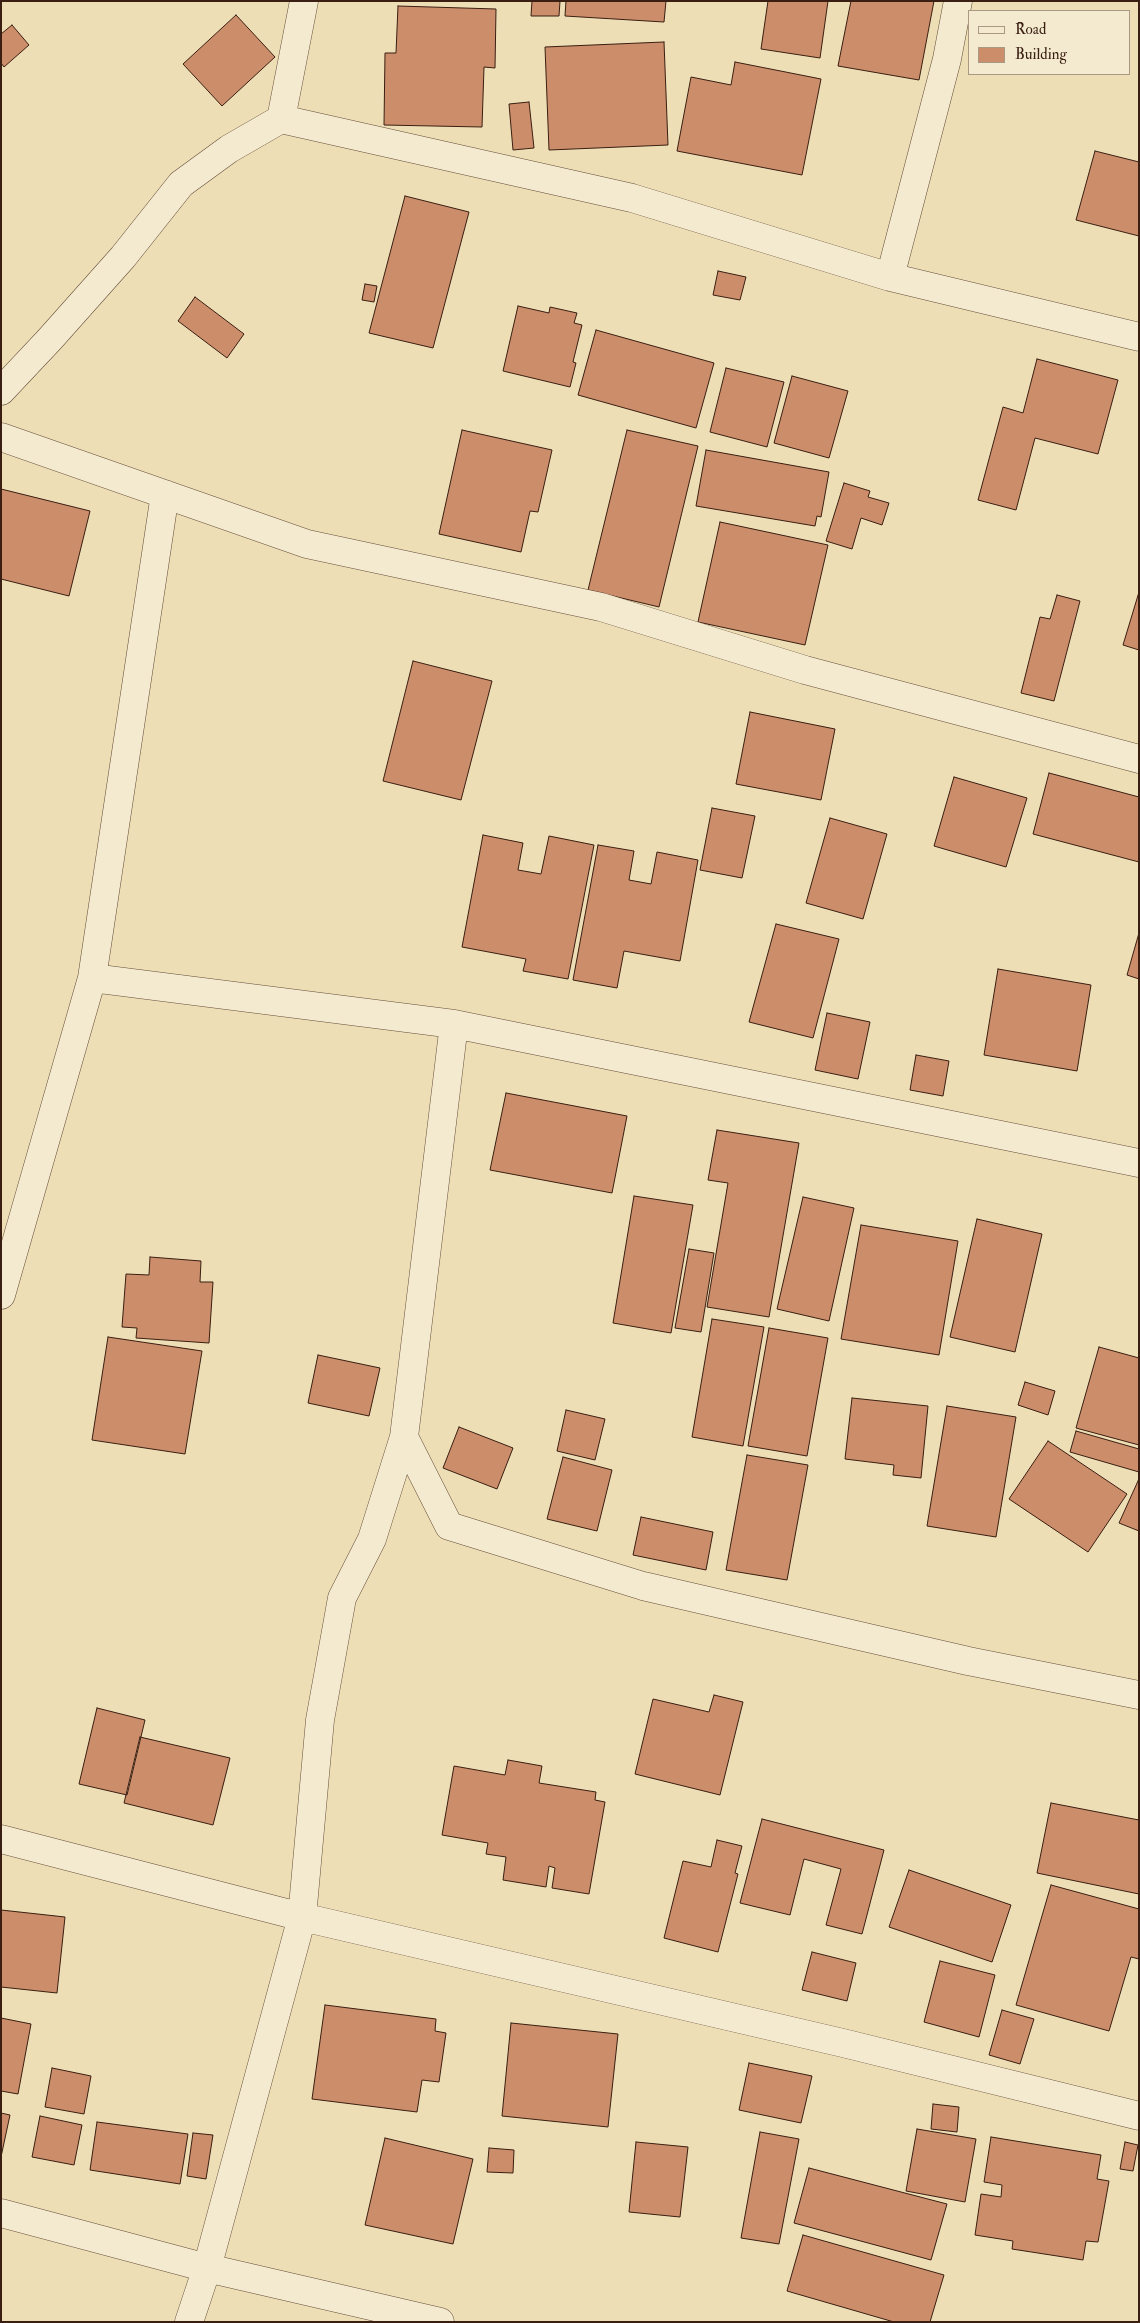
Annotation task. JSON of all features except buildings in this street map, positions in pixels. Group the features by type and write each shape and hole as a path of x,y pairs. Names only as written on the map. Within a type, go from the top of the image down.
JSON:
{"street":[{"path":"280,119 304,1"},
{"path":"890,277 947,59 958,1"},
{"path":"1,391 50,340 123,257 181,184 229,149 280,119 632,198 890,277 1139,337"},
{"path":"1,436 307,544 601,607 805,670 1139,759"},
{"path":"1,1295 92,978 165,494"},
{"path":"92,978 454,1024 1139,1163"},
{"path":"189,2322 207,2268 302,1917 320,1720 342,1598 372,1539 404,1437 454,1024"},
{"path":"404,1437 449,1526 642,1586 968,1661 1139,1695"},
{"path":"1,1839 302,1917 842,2043 1139,2116"},
{"path":"1,2214 207,2268 440,2322"}]}
